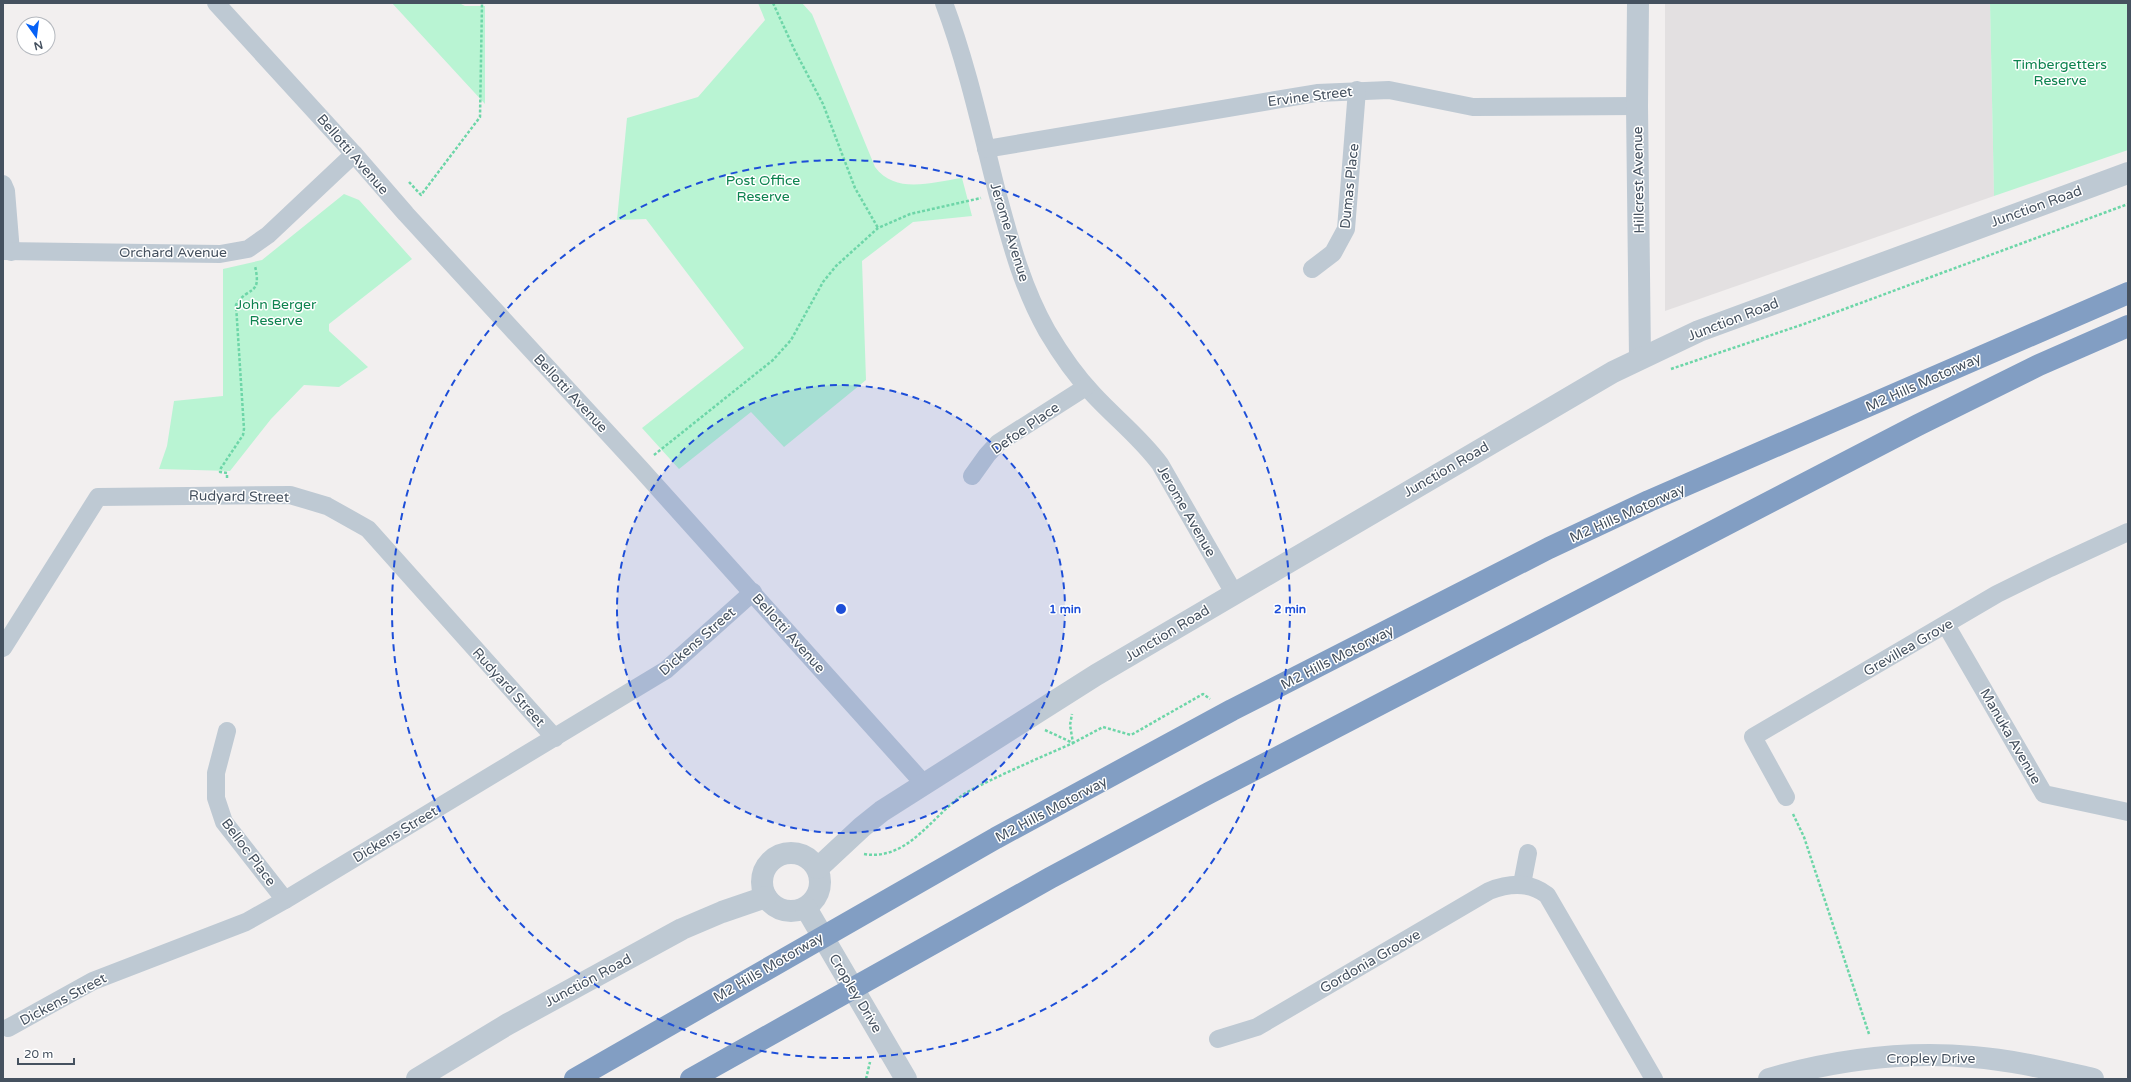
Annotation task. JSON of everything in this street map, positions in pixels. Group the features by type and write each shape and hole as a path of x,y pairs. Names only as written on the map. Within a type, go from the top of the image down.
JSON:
{"highway":[{"name":"M2 Hills Motorway","path":"575,1079 996,838 1232,710 1549,548 1649,501 2128,293"},
{"path":"691,1079 1050,878 1209,793 1911,428 2039,365 2128,326"}],"street":[{"name":"Bellotti Avenue","path":"216,3 354,154 406,214 753,592 925,785"},
{"name":"Jerome Avenue","path":"944,3 958,46 1012,248 1028,292 1056,346 1086,387 1156,458 1234,593"},
{"name":"Hillcrest Avenue","path":"1638,3 1637,106 1640,358"},
{"name":"Ervine Street","path":"986,148 1317,92 1357,90 1401,91 1473,107 1637,106"},
{"name":"Dumas Place","path":"1312,269 1333,253 1346,228 1357,90"},
{"name":"Orchard Avenue","path":"7,252 220,254 248,249 268,235 354,154"},
{"name":"Junction Road","path":"818,868 844,843 882,811 925,785 1034,713 1234,593 1613,372 1699,331 2128,172"},
{"path":"3,184 6,191 7,252"},
{"name":"Defoe Place","path":"972,476 987,455 998,443 1086,387"},
{"name":"Rudyard Street","path":"3,648 98,497 227,494 290,495 327,506 368,529 554,738"},
{"name":"Grevillea Grove","path":"1786,798 1753,737 2010,588 2128,532"},
{"name":"Dickens Street","path":"8,1028 93,981 246,922 285,900 666,670 753,592"},
{"name":"Manuka Avenue","path":"1946,625 2044,794 2128,812"},
{"name":"Belloc Place","path":"227,731 216,773 216,798 224,822 285,900"},
{"path":"786,852 795,852 812,860 818,868 821,876 819,893 814,901 806,908 789,911 780,909 772,904 766,897 762,888 764,870 777,856 786,852"},
{"path":"1522,884 1528,854"},
{"name":"Gordonia Groove","path":"1218,1039 1257,1027 1489,891 1504,885 1522,884 1538,888 1546,895 1654,1079"},
{"name":"Junction Road","path":"417,1079 508,1024 682,929 722,912 766,897"},
{"name":"Cropley Drive","path":"806,908 906,1079"},
{"name":"Cropley Drive","path":"1769,1079 1832,1064 1877,1058 1918,1055 1973,1057 2029,1065 2093,1079"}],"path":[{"path":"408,182 421,195 480,117 482,3"},
{"path":"773,3 795,51 823,104 854,188 878,228"},
{"path":"657,452 773,360 791,340 824,282 836,266 878,228 910,214 972,200"},
{"path":"1670,369 1804,324 2128,204"},
{"path":"227,494 227,473 220,472 221,468 243,435 244,429 236,305 256,287 258,280 254,260 248,249"},
{"path":"844,843 863,853 871,855 892,852 925,831 946,808 970,790 1073,743 1103,727 1131,735 1203,694 1205,696"},
{"path":"1073,743 1070,719 1076,710"},
{"path":"1034,713 1045,730 1073,743"},
{"path":"1786,798 1804,837 1869,1034"},
{"path":"866,1079 870,1062"}],"shaded area":[{"path":"1665,3 1990,3 1994,196 1665,311"}],"green space":[{"path":"392,3 459,3 465,6 485,6 485,104"},
{"name":"Post Office Reserve","path":"758,3 802,3 812,14 875,167 884,176 893,181 904,184 927,184 962,178 972,216 913,222 862,261 866,380 784,447 751,412 679,469 642,428 744,348 646,219 617,220 627,118 698,97 765,20"},
{"name":"Timbergetters Reserve","path":"1990,3 2128,3 2128,150 1994,196"},
{"name":"John Berger Reserve","path":"344,194 359,200 412,259 329,324 329,331 368,367 339,387 304,385 271,419 230,471 159,469 167,446 174,401 223,396 223,269 262,260"}]}
